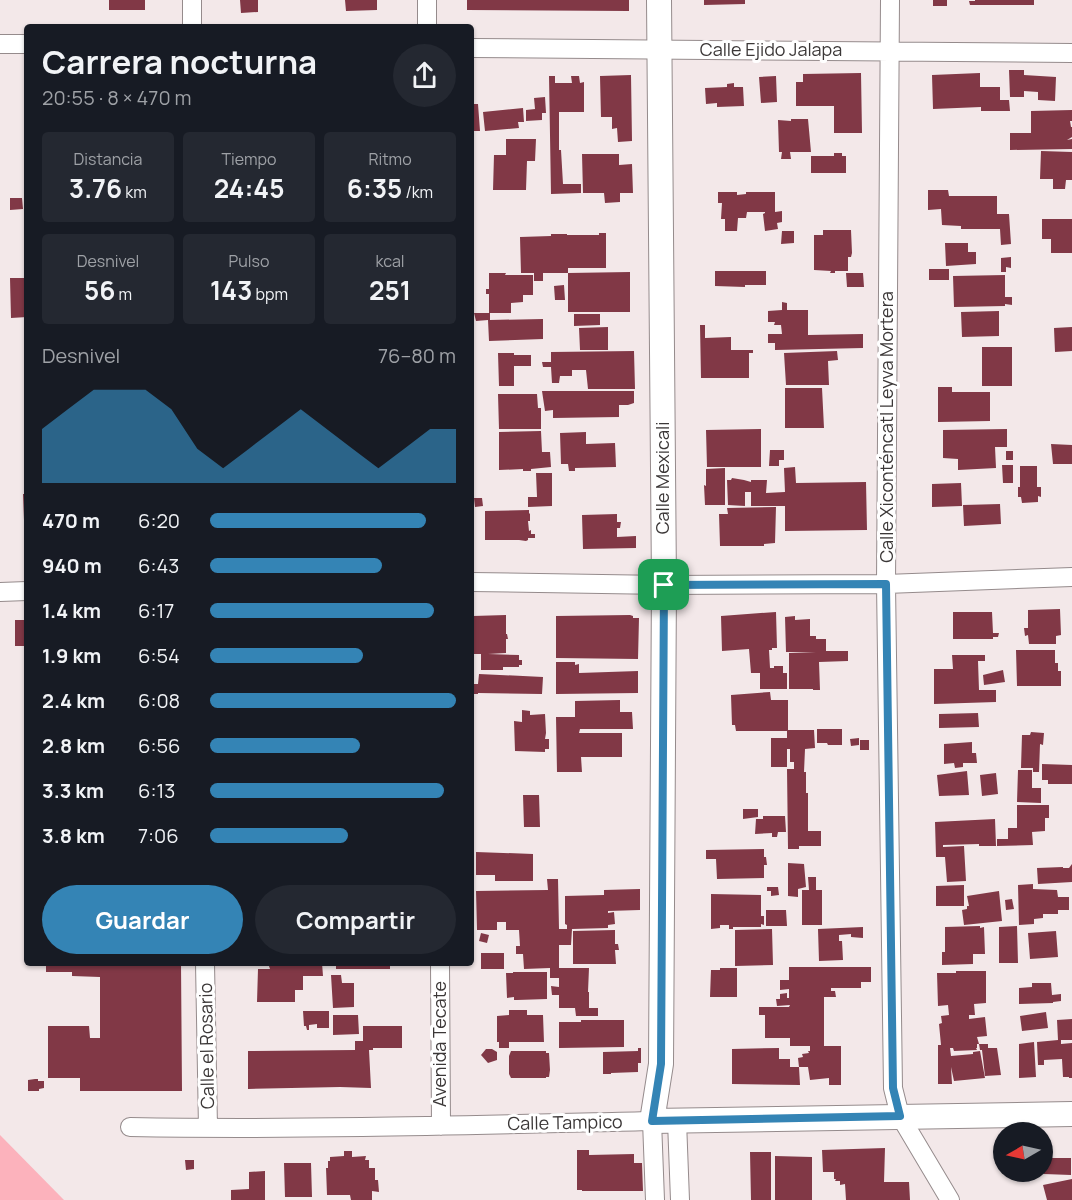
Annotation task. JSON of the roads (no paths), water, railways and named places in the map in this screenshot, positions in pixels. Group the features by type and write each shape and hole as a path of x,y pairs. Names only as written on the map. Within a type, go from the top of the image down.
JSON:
{"street":[{"path":"192,0 192,24"},
{"path":"427,0 427,24"},
{"name":"Calle Mexicali","path":"656,1200 652,1121 661,1064 664,585 658,0"},
{"name":"Calle Xiconténcatl Leyva Mortera","path":"890,0 886,584 893,1088 900,1116 950,1200"},
{"path":"0,44 24,44"},
{"name":"Calle Ejido Jalapa","path":"474,48 1072,53"},
{"path":"474,582 664,585 886,584 1072,577"},
{"path":"0,592 24,591"},
{"name":"Calle el Rosario","path":"205,966 208,1128"},
{"name":"Avenida Tecate","path":"440,966 441,1126"},
{"name":"Calle Mexicali","path":"661,1064 677,1121 680,1200"},
{"name":"Calle Tampico","path":"130,1127 441,1126 1072,1114"}]}
